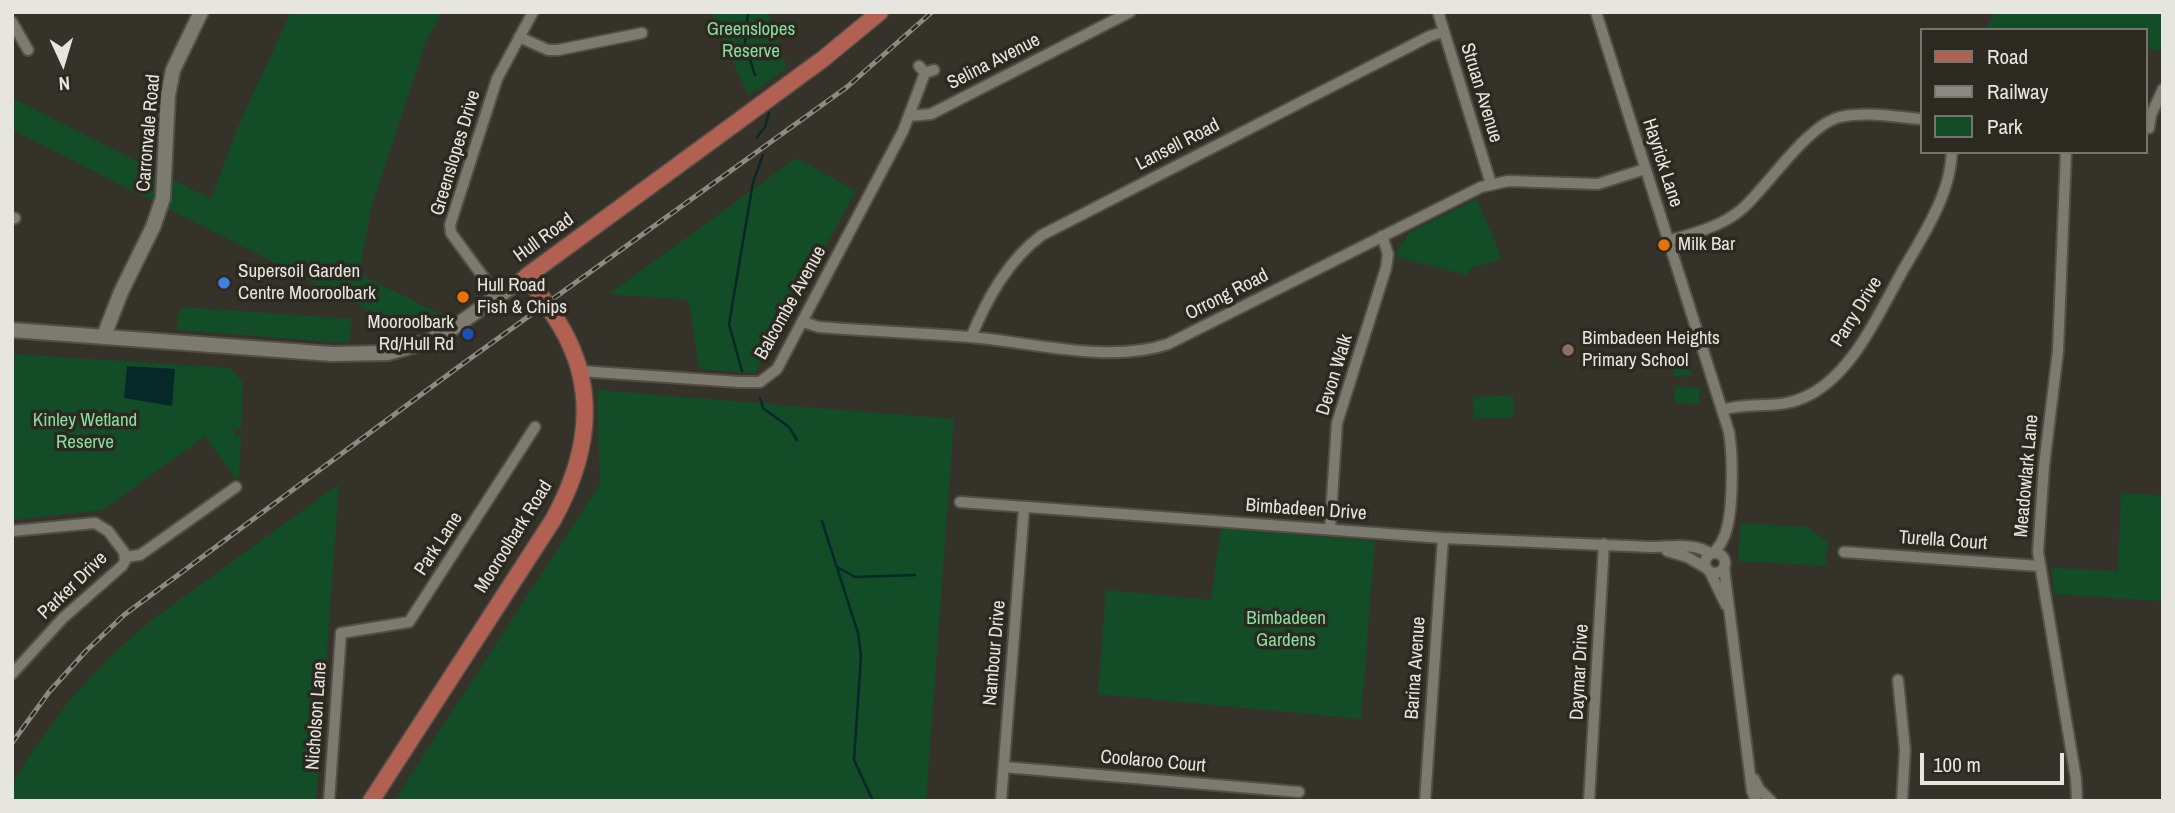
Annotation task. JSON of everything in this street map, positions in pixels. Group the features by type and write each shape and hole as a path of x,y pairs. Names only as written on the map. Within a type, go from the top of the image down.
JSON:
{"main road":[{"name":"Carronvale Road","path":"104,335 121,292 153,227 163,198 168,95 173,70 201,12"},
{"name":"Hull Road","path":"12,330 361,355 388,353 426,342 450,330 498,298 823,59 880,12"},
{"name":"Mooroolbark Road","path":"371,801 553,520 575,476 584,430 580,371 566,334 527,276"}],"street":[{"name":"Greenslopes Drive","path":"498,298 451,233 450,225 497,79 533,12"},
{"name":"Selina Avenue","path":"909,116 931,114 1130,12"},
{"name":"Struan Avenue","path":"1438,12 1491,184"},
{"name":"Hayrick Lane","path":"1597,17 1722,410 1731,450 1728,518 1730,539 1724,565 1728,611 1756,801"},
{"path":"12,22 28,50"},
{"name":"Lansell Road","path":"971,337 1000,280 1013,261 1026,246 1042,235 1430,36 1443,32"},
{"path":"519,37 548,50 558,50 642,33"},
{"name":"Balcombe Avenue","path":"580,371 760,382 777,369 904,131 926,70"},
{"path":"2163,89 2147,128 2163,128"},
{"path":"1668,241 1710,228 1734,215 1810,137 1833,120 1858,116 1920,118"},
{"name":"Parry Drive","path":"1722,410 1736,406 1765,407 1798,401 1814,393 1846,363 1865,338 1933,218 1944,192 1952,154"},
{"name":"Meadowlark Lane","path":"2066,154 2058,351 2044,466 2039,566 2077,779 2077,801"},
{"name":"Orrong Road","path":"803,322 819,327 971,337 1115,353 1152,350 1491,184 1508,181 1591,184 1645,170"},
{"name":"Devon Walk","path":"1330,529 1337,423 1387,268 1388,254 1382,236"},
{"name":"Park Lane","path":"341,633 409,622 536,427"},
{"path":"125,558 140,555 236,487"},
{"name":"Bimbadeen Drive","path":"960,502 1024,509 1443,538 1698,548 1712,554"},
{"name":"Nambour Drive","path":"1001,801 1024,509"},
{"name":"Hayrick Lane","path":"1712,554 1723,541 1728,518"},
{"name":"Parker Drive","path":"12,531 95,523 108,531 124,552 125,558 122,566 63,618 12,674"},
{"name":"Barina Avenue","path":"1425,801 1443,538"},
{"name":"Daymar Drive","path":"1590,801 1604,544"},
{"name":"Bimbadeen Drive","path":"1651,547 1681,554 1708,570"},
{"name":"Turella Court","path":"1844,552 2039,566"},
{"path":"1712,554 1721,555 1724,565 1718,573 1708,570 1706,558 1712,554"},
{"name":"Hayrick Lane","path":"1708,570 1728,611"},
{"name":"Nicholson Lane","path":"329,801 341,633"},
{"path":"1898,680 1905,750 1902,801"},
{"name":"Coolaroo Court","path":"1004,767 1299,792"},
{"name":"Hayrick Lane","path":"1751,774 1759,789 1771,801"}],"green space":[{"path":"291,12 442,12 426,41 372,204 359,274 444,316 414,333 12,130 12,98 211,199 237,129"},
{"name":"Greenslopes Reserve","path":"711,12 768,12 787,68 748,95"},
{"path":"1995,12 2163,12 2163,50 2147,49 2147,28 1987,28"},
{"path":"796,158 856,191 755,373 699,369 689,300 609,294"},
{"path":"1477,199 1502,259 1471,268 1467,275 1396,257 1410,232"},
{"path":"182,307 352,319 349,343 177,330 178,314"},
{"name":"Kinley Wetland Reserve","path":"12,354 230,368 243,383 241,429 234,429 234,435 241,436 239,479 237,480 205,436 103,510 12,520"},
{"path":"1674,355 1691,356 1690,377 1673,376"},
{"path":"1675,386 1700,388 1699,404 1674,403"},
{"path":"597,390 954,419 926,801 394,801 600,484"},
{"path":"1513,395 1514,417 1474,419 1473,397"},
{"path":"339,484 316,801 12,801 12,783 32,752 68,702 112,655 153,619"},
{"path":"2121,493 2163,496 2163,601 2054,594 2051,568 2118,571"},
{"path":"1741,523 1808,527 1829,544 1825,554 1828,566 1738,561"},
{"name":"Bimbadeen Gardens","path":"1221,528 1375,541 1361,719 1098,694 1106,590 1211,600"}],"water":[{"path":"127,366 175,369 172,406 124,398"}],"waterway":[{"path":"748,12 745,43 755,75"},
{"path":"757,137 765,127 769,113"},
{"path":"742,371 729,324 753,182 763,155"},
{"path":"760,398 763,408 789,427 797,440"},
{"path":"822,521 858,633 861,656 854,760 873,801"},
{"path":"837,567 855,577 915,575"}],"railway":[{"path":"12,743 49,692 86,651 124,615 457,368 847,87 932,12"}],"place":[{"name":"Milk Bar","path":"1664,245"},
{"name":"Supersoil Garden Centre Mooroolbark","path":"224,283"},
{"name":"Hull Road Fish & Chips","path":"463,297"},
{"name":"Mooroolbark Rd/Hull Rd","path":"468,334"},
{"name":"Bimbadeen Heights Primary School","path":"1568,350"}]}
